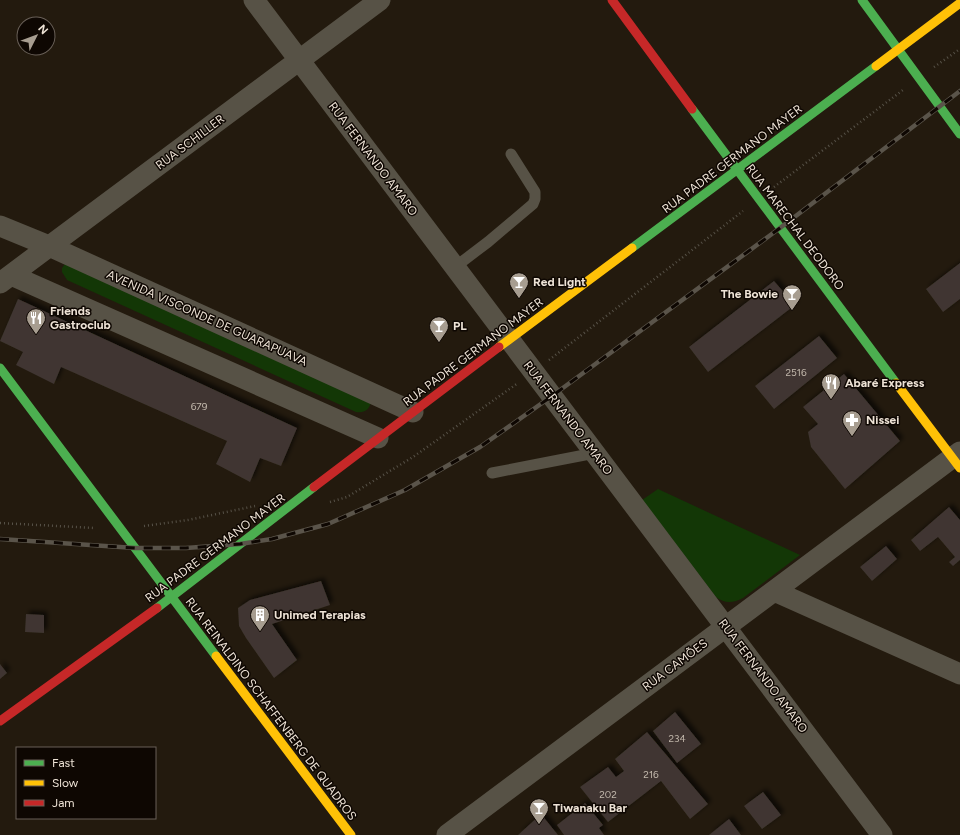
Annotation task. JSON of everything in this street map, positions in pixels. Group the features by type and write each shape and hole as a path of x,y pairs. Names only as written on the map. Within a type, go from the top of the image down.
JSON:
{"street":[{"name":"RUA FERNANDO AMARO","path":"254,0 882,835"},
{"name":"RUA SCHILLER","path":"6,279 380,0"},
{"name":"RUA MARECHAL DEODORO","path":"612,0 737,170 957,459"},
{"path":"862,0 960,134"},
{"name":"RUA PADRE GERMANO MAYER","path":"0,721 172,597 378,438 960,4"},
{"name":"AVENIDA VISCONDE DE GUARAPUAVA","path":"0,226 49,246 413,412"},
{"path":"6,279 378,438"},
{"name":"RUA REINALDINO SCHAFFENBERG DE QUADROS","path":"0,368 351,835"},
{"name":"RUA CAMÕES","path":"447,835 774,591 957,459"},
{"path":"774,591 960,674"}],"lane":[{"path":"455,267 488,242 536,199 535,192 511,154"},
{"path":"492,473 594,453"}],"path":[{"path":"940,63 960,48"},
{"path":"779,183 905,88"},
{"path":"548,362 745,209"},
{"path":"328,503 347,497 413,458 520,381"},
{"path":"144,526 188,520 258,506"},
{"path":"0,522 96,528"}],"green space":[{"path":"65,264 371,402 369,407 362,412 356,412 67,280 62,272 62,268"},
{"path":"658,489 800,555 743,598 732,602 723,601 716,597 642,500"}],"building":[{"path":"960,263 960,299 943,312 926,289"},
{"path":"774,281 795,305 708,372 689,347"},
{"path":"18,299 297,428 281,466 260,458 250,482 216,464 227,441 61,367 54,384 16,365 23,352 0,341"},
{"path":"819,336 837,358 774,409 755,386"},
{"name":"Nissei","path":"844,374 900,441 845,489 811,447 808,432 818,424 803,407"},
{"path":"949,507 960,520 960,560 953,566 949,562 955,557 938,537 920,551 911,540"},
{"path":"886,546 897,559 872,581 860,567"},
{"name":"Unimed Terapias","path":"321,581 330,605 272,624 297,660 274,678 239,626 238,608 250,600"},
{"path":"26,614 44,615 44,633 25,632"},
{"path":"0,664 7,673 0,679"},
{"path":"675,712 701,744 677,763 653,731"},
{"path":"647,732 708,804 690,819 661,781 608,822 580,787 608,767 616,777 624,771 615,759"},
{"path":"763,792 781,815 762,829 744,806"},
{"path":"585,803 603,825 599,828 604,835 564,835 557,825"},
{"name":"Tiwanaku Bar","path":"541,814 558,835 518,835"},
{"path":"729,819 741,835 709,835"}],"railway":[{"path":"0,539 135,548 186,548 240,544 272,539 328,524 405,490 480,447 552,396 780,228 960,91"}],"traffic: fast":[{"path":"862,0 960,134"},
{"path":"632,248 876,66"},
{"path":"692,109 896,383"},
{"path":"0,368 216,656"},
{"path":"157,608 314,487"}],"traffic: slow":[{"path":"876,66 960,3"},
{"path":"499,347 632,248"},
{"path":"896,383 960,468"},
{"path":"216,656 351,835"}],"traffic: jam":[{"path":"612,0 692,109"},
{"path":"314,487 499,347"},
{"path":"0,721 157,608"}],"place":[{"name":"Red Light","path":"519,299"},
{"name":"The Bowie","path":"792,311"},
{"name":"Friends Gastroclub","path":"36,335"},
{"name":"PL","path":"439,343"},
{"name":"Abaré Express","path":"831,400"},
{"name":"Nissei","path":"852,437"},
{"name":"Unimed Terapias","path":"260,632"},
{"name":"Tiwanaku Bar","path":"539,825"}]}
